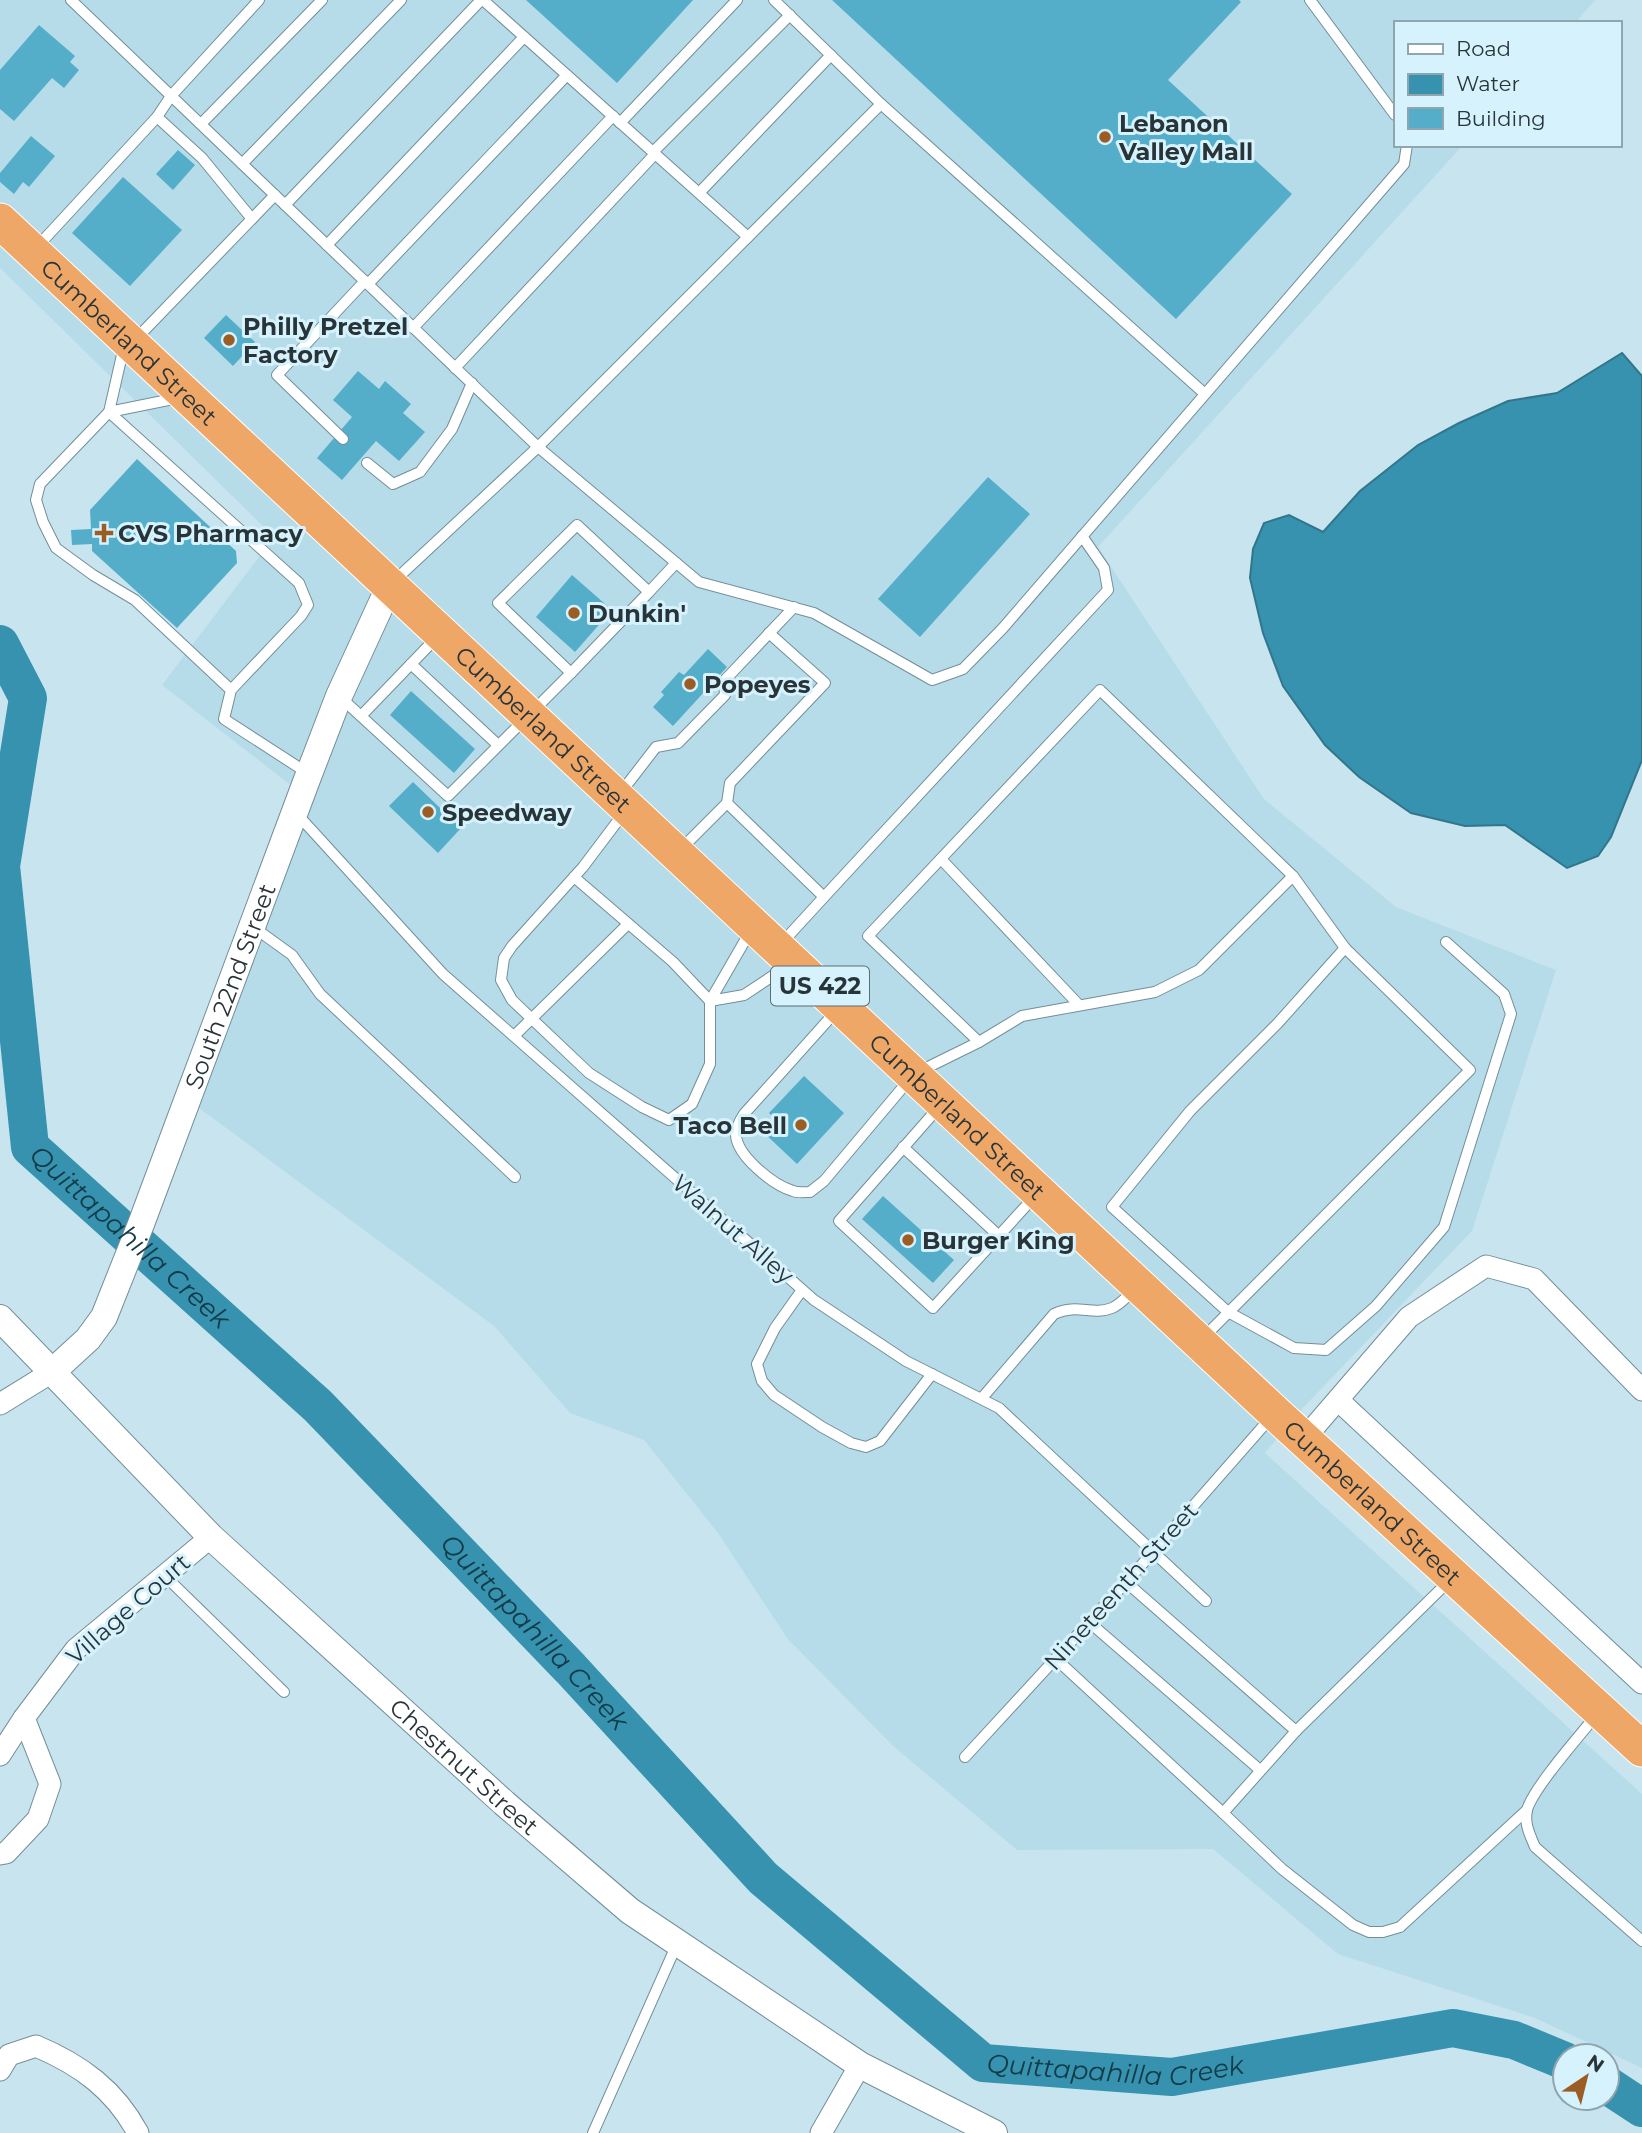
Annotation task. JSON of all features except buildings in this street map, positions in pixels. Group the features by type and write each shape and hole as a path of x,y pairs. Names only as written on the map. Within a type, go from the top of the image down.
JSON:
{"highway":[{"name":"Cumberland Street","path":"0,221 1303,1440 1642,1749"}],"street":[{"name":"South 22nd Street","path":"52,1371 88,1339 104,1317 339,696 390,585"},
{"path":"1303,1440 1409,1317 1486,1266 1534,1279 1642,1390"},
{"name":"Chestnut Street","path":"0,1318 211,1537 505,1803 630,1911 860,2065 994,2133"},
{"path":"0,1404 52,1371"},
{"path":"1338,1400 1642,1683"},
{"name":"Village Court","path":"0,1755 76,1649 211,1537"},
{"path":"0,1854 6,1853 38,1819 50,1784 24,1718"},
{"path":"0,2070 9,2055 36,2046 67,2059 92,2078 125,2110 138,2133"},
{"path":"821,2133 860,2065"}],"lane":[{"path":"71,0 538,447 699,582 814,613 932,680 963,669 1003,628 1404,164 1407,147"},
{"path":"33,252 157,117 171,96 259,0"},
{"path":"201,124 322,0"},
{"path":"242,164 401,0"},
{"path":"285,205 482,0 748,237"},
{"path":"413,328 737,0"},
{"path":"774,0 881,104 1205,394"},
{"path":"1310,0 1394,114"},
{"path":"455,368 654,153 790,15"},
{"path":"327,245 524,37"},
{"path":"699,193 831,55"},
{"path":"343,439 277,376 566,75"},
{"path":"390,585 538,447 881,104"},
{"path":"157,117 202,158 252,219"},
{"path":"230,691 135,600 93,575 56,548 36,500 40,484 109,412 128,342 275,195"},
{"path":"368,463 393,484 420,472 452,429 472,383"},
{"path":"109,412 186,397"},
{"path":"109,412 299,583 308,605 301,616 230,691 224,719 309,774"},
{"path":"571,673 498,603 577,525 649,592"},
{"path":"710,1001 824,897 1108,590 1104,568 1082,536"},
{"path":"339,696 448,796 676,563"},
{"path":"574,877 673,962 710,1001 709,1064 692,1104 669,1120 642,1107 589,1073 512,1000 500,980 503,958 574,877 656,747 678,743 725,695 724,681 794,607"},
{"path":"361,716 441,633"},
{"path":"677,854 727,803 730,783 825,683 769,633"},
{"path":"411,664 498,745"},
{"path":"979,1042 868,936 1100,690 1293,876 1345,948 1470,1070 1489,1085"},
{"path":"727,803 824,897"},
{"name":"Walnut Alley","path":"295,811 443,974 802,1290 906,1361 999,1408 1206,1601"},
{"path":"941,859 1079,1006"},
{"path":"841,1005 744,1114 736,1135 741,1152 751,1163 794,1192 810,1192 842,1161 914,1074 979,1042 1022,1016 1155,992 1199,970 1293,876"},
{"path":"514,1036 628,924"},
{"path":"252,926 292,955 320,994 514,1177"},
{"path":"1345,948 1278,1023 1190,1111 1112,1207 1228,1312 1294,1348 1326,1350 1376,1306 1444,1227 1511,1014 1504,993 1446,942"},
{"path":"710,1001 744,995 775,944"},
{"path":"1199,1342 1470,1070"},
{"path":"943,1102 839,1221 933,1308 1039,1192"},
{"path":"904,1147 999,1236"},
{"path":"982,1398 1055,1314 1068,1308 1094,1311 1113,1308 1139,1286"},
{"path":"802,1290 775,1328 757,1364 762,1381 774,1395 800,1414 851,1443 866,1447 880,1441 932,1374"},
{"name":"Nineteenth Street","path":"965,1758 1153,1552 1275,1413"},
{"path":"164,1576 284,1692"},
{"path":"1223,1813 1296,1731 1452,1578"},
{"path":"1126,1582 1296,1731"},
{"path":"1089,1622 1260,1770"},
{"path":"1056,1659 1282,1869 1353,1925 1369,1932 1400,1927 1527,1810 1545,1780 1599,1711"},
{"path":"1527,1810 1527,1829 1535,1847 1642,1941"},
{"path":"593,2133 677,1944"}],"shaded area":[{"path":"0,0 1595,0 1577,21 1394,21 1394,147 1461,147 1098,547 1264,799 1396,907 1556,970 1472,1231 1302,1409 1265,1453 1642,1794 1642,2068 1621,2058 1621,2042 1586,2042 1535,2018 1338,1954 1213,1849 1017,1850 892,1745 787,1638 718,1533 644,1440 570,1413 494,1326 199,1108 311,801 162,685 274,537 0,268"}],"water":[{"path":"1622,353 1642,376 1642,760 1611,837 1598,856 1567,868 1505,825 1465,826 1411,813 1359,777 1325,745 1283,686 1263,633 1250,578 1253,549 1264,523 1289,515 1323,532 1360,491 1418,445 1508,401 1557,393"}],"waterway":[{"name":"Quittapahilla Creek","path":"0,644 28,698 1,866 30,1147 318,1406 571,1669 763,1878 983,2063 1172,2077 1453,2028 1514,2040 1551,2055"},
{"name":"Quittapahilla Creek","path":"1621,2094 1642,2108"}],"place":[{"name":"Lebanon Valley Mall","path":"1105,137"},
{"name":"Philly Pretzel Factory","path":"229,340"},
{"name":"CVS Pharmacy","path":"104,533"},
{"name":"Dunkin'","path":"574,613"},
{"name":"Popeyes","path":"690,684"},
{"name":"Speedway","path":"428,812"},
{"name":"Taco Bell","path":"801,1125"},
{"name":"Burger King","path":"908,1240"}]}
